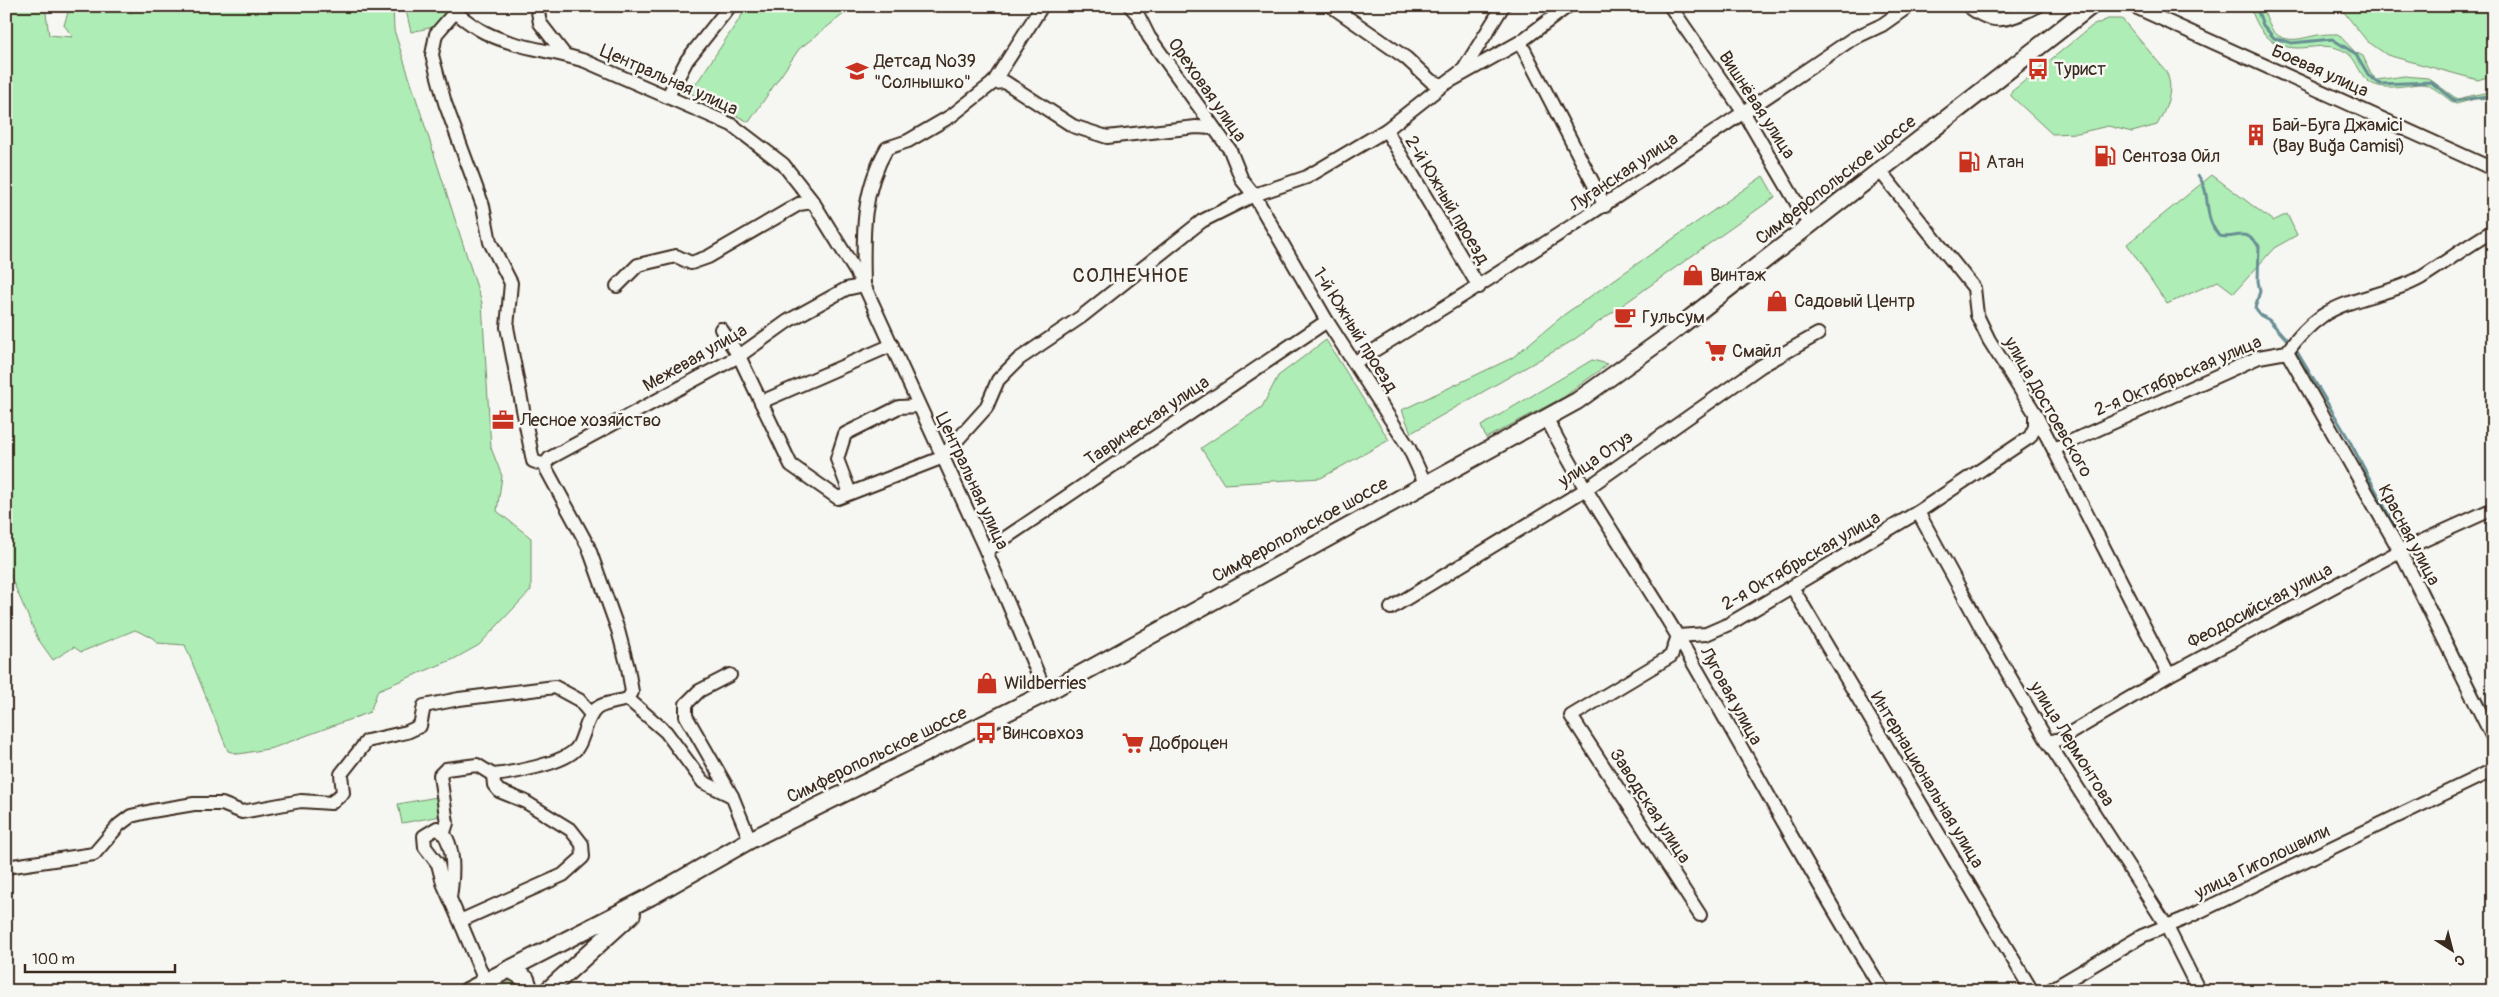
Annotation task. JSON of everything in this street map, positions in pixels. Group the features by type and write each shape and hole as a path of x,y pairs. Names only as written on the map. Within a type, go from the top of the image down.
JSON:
{"main road":[{"name":"Симферопольское шоссе","path":"467,991 650,897 750,840 1046,692 1425,483 1547,419 1620,372 2091,6"},
{"path":"547,991 650,897"},
{"path":"508,969 526,979 530,991"}],"street":[{"path":"537,6 540,23 564,54"},
{"path":"668,96 687,60 730,6"},
{"name":"Центральная улица","path":"864,285 864,240 867,201 875,169 887,148 908,141 950,116 993,83 1042,6"},
{"name":"Ореховая улица","path":"1130,6 1138,14 1149,37 1230,150 1242,180 1254,195"},
{"path":"1331,6 1406,58 1431,81 1443,85 1520,42 1568,6"},
{"path":"721,329 739,356 791,465 838,498 941,458 986,408 998,380 1019,359 1081,317 1202,221 1254,195 1307,177 1386,130 1464,69 1503,6"},
{"name":"Вишнёвая улица","path":"1670,6 1744,113 1810,226"},
{"name":"Луганская улица","path":"1355,362 1479,287 1605,206 1852,40 1882,26 1909,6"},
{"path":"1968,6 1983,18 1998,21 2011,18 2038,6"},
{"name":"Боевая улица","path":"2133,6 2493,169"},
{"path":"444,832 447,823 440,776 446,769 477,765 493,775 520,772 570,755 578,748 590,713 597,706 628,699 632,692 628,668 588,546 544,465 533,461 507,327 511,283 490,242 483,206 445,103 432,56 436,34 454,9"},
{"name":"Центральная улица","path":"454,9 484,32 512,43 564,54 668,96 732,125 783,164 813,202 864,285 941,458 986,551 1046,692"},
{"path":"1520,42 1605,206"},
{"path":"993,83 1004,82 1073,126 1107,137 1196,127 1213,128"},
{"name":"2-й Южный проезд","path":"1386,130 1479,287"},
{"name":"улица Достоевского","path":"1880,171 1974,288 1977,315 1989,340 2035,413 2168,675"},
{"name":"1-й Южный проезд","path":"1254,195 1327,320 1409,448 1425,483"},
{"path":"617,286 638,265 676,256 691,263 708,257 799,204 813,202"},
{"name":"2-я Октябрьская улица","path":"2054,449 2260,356 2287,352 2301,334 2323,316 2354,302 2392,291 2421,277 2493,231"},
{"name":"Межевая улица","path":"544,465 550,458 739,356 788,321 846,289 864,285"},
{"name":"Таврическая улица","path":"986,551 1327,320"},
{"name":"улица Отуз","path":"1391,608 1586,489 1761,366 1818,334"},
{"path":"761,402 892,346"},
{"name":"Красная улица","path":"2287,352 2400,551 2493,738"},
{"path":"850,492 837,459 845,434 899,407 919,406"},
{"name":"2-я Октябрьская улица","path":"1678,636 1706,634 1730,624 1918,512 2030,437 2035,427 2035,413"},
{"name":"Луговая улица","path":"1547,419 1586,489 1678,636 1817,885 1882,991"},
{"name":"Феодосийская улица","path":"2048,742 2060,739 2168,675 2400,551 2493,509"},
{"name":"улица Лермонтова","path":"1918,512 1982,629 2048,742 2166,925 2200,991"},
{"name":"Интернациональная улица","path":"1792,587 2032,991"},
{"name":"Заводская улица","path":"1678,636 1671,656 1571,716 1700,915"},
{"path":"730,675 699,691 686,704 686,716 732,796 750,840"},
{"path":"6,867 94,854 119,824 131,816 152,811 194,804 222,804 242,812 301,801 331,803 343,794 340,774 367,741 407,732 420,726 424,706 459,699 555,688 579,700 590,713"},
{"path":"628,699 666,732 703,782 732,796"},
{"name":"улица Гиголошвили","path":"2049,991 2142,936 2184,919 2493,770"},
{"path":"462,926 462,920 563,875 583,857 582,844 571,830 524,801 499,791 494,785 493,775"},
{"path":"450,898 451,850 444,832 437,828 424,836 425,847 438,864 450,898 485,981"}],"green space":[{"path":"6,6 45,6 49,35 73,37 64,25 70,6 125,6 131,13 134,6 393,6 394,30 482,303 491,448 502,476 497,511 531,538 531,590 479,645 454,659 378,690 370,712 273,748 239,754 228,751 185,645 157,643 153,638 135,630 81,652 74,647 53,660 38,639 6,566"},
{"path":"405,6 452,6 433,27 411,32"},
{"path":"748,6 854,6 799,49 749,122 690,93"},
{"path":"2250,6 2261,6 2271,28 2276,34 2287,39 2338,34 2355,52 2363,56 2371,74 2377,80 2404,76 2428,78 2457,99 2493,91 2493,98 2475,99 2456,104 2425,84 2386,87 2374,84 2364,77 2351,56 2342,50 2325,46 2287,47 2272,41 2261,30"},
{"path":"2339,6 2493,6 2493,75 2478,80 2387,55 2367,41"},
{"path":"2108,19 2122,19 2165,70 2170,84 2170,91 2164,112 2157,125 2132,132 2108,126 2078,133 2052,134 2011,96 2011,92 2092,26"},
{"path":"2212,175 2273,221 2287,214 2297,235 2274,248 2234,293 2218,281 2167,304 2127,244"},
{"path":"1763,176 1775,197 1572,341 1411,433 1402,410 1512,358 1565,314"},
{"path":"1326,340 1389,440 1321,478 1224,484 1201,448 1262,407 1278,376"},
{"path":"1592,360 1608,364 1564,397 1486,438 1481,426"},
{"path":"437,797 441,816 402,823 398,804"},
{"path":"514,979 521,991 493,991"}],"waterway":[{"path":"2256,6 2263,25 2274,38 2292,43 2332,39 2356,54 2369,76 2380,84 2431,82 2455,101 2493,95"},
{"path":"2198,175 2205,190 2210,220 2219,236 2244,235 2259,246 2258,281 2260,291 2255,308 2288,341"},
{"path":"2296,350 2348,438 2399,534"},
{"path":"2409,554 2493,723"}],"place":[{"name":"Турист","path":"2038,69"},
{"name":"Детсад №39 \"Солнышко\"","path":"857,71"},
{"name":"Бай-Буга Джамісі (Bay Buğa Camisi)","path":"2256,135"},
{"name":"Сентоза Ойл","path":"2105,156"},
{"name":"Атан","path":"1969,162"},
{"name":"Винтаж","path":"1693,275"},
{"name":"Садовый Центр","path":"1777,301"},
{"name":"Гульсум","path":"1625,317"},
{"name":"Смайл","path":"1716,351"},
{"name":"Лесное хозяйство","path":"503,420"},
{"name":"Wildberries","path":"987,683"},
{"name":"Винсовхоз","path":"986,733"},
{"name":"Доброцен","path":"1133,743"}],"district":[{"name":"СОЛНЕЧНОЕ","path":"1131,275"}]}
